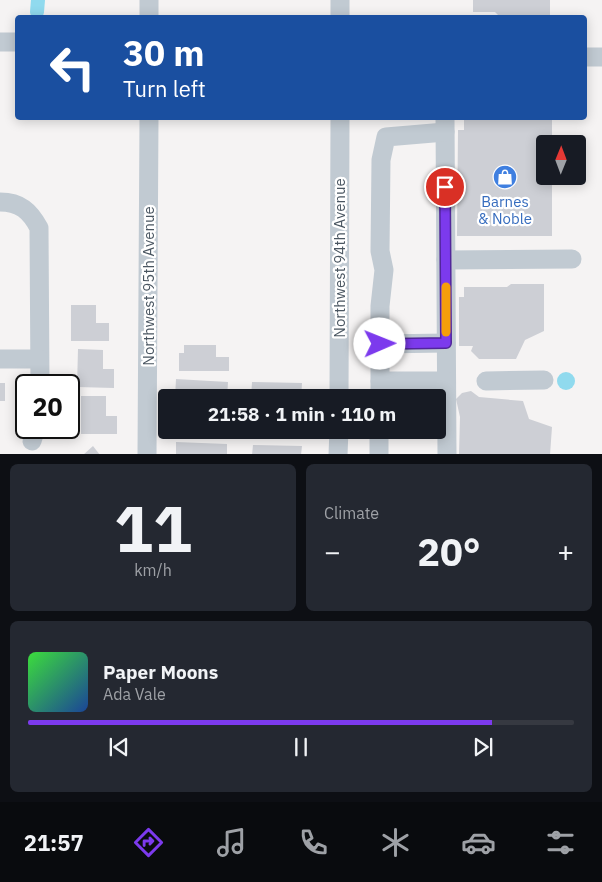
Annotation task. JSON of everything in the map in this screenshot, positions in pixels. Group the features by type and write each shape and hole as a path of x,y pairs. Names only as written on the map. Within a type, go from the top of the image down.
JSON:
{"street":[{"path":"149,0 149,15"},
{"path":"340,0 340,15"},
{"path":"0,42 15,42"},
{"path":"587,57 602,57"},
{"name":"Northwest 95th Avenue","path":"147,454 149,120"},
{"name":"Northwest 94th Avenue","path":"339,389 340,120"},
{"path":"446,381 380,389 380,306 384,270 380,251 381,160 386,137 445,125 447,454"},
{"path":"0,202 12,202 30,211 39,228 40,374"},
{"path":"446,260 572,260"},
{"path":"380,344 446,343"},
{"path":"0,359 39,359"},
{"path":"486,381 544,380"},
{"path":"338,439 338,454"},
{"path":"379,454 380,439"}],"water":[{"path":"566,372 572,375 575,381 572,387 566,390 560,387 557,381 560,375"}],"building":[{"path":"473,0 550,0 550,15 498,15 495,12 473,12"},
{"name":"Barnes & Noble","path":"464,120 552,120 552,135 536,135 536,185 552,185 552,236 457,236 458,130 464,130"},
{"path":"511,284 544,284 544,331 525,340 516,359 479,359 471,351 473,346 459,346 459,297 464,297 464,287 507,287"},
{"path":"71,305 96,305 96,323 109,323 109,341 71,341"},
{"path":"184,345 216,345 216,357 229,357 229,371 179,371 179,353 184,353"},
{"path":"78,349 103,350 103,369 114,369 114,388 80,387 80,374 77,374"},
{"path":"176,379 228,382 228,389 175,389"},
{"path":"252,382 302,383 302,389 252,389"},
{"path":"0,383 5,383 5,401 0,401"},
{"path":"471,391 479,397 523,401 529,419 552,427 550,454 459,454 460,417 456,399 462,393"},
{"path":"81,396 106,396 106,416 117,416 117,434 81,434"},
{"path":"176,442 227,444 227,454 176,454"},
{"path":"253,445 302,446 301,454 252,454"},
{"path":"93,446 99,454 84,454"}],"waterway":[{"path":"37,12 38,0"}],"slow traffic":[{"path":"446,287 446,332"}],"place":[{"name":"Barnes & Noble","path":"505,177"}],"route":[{"path":"380,344 446,343 445,187"}]}
